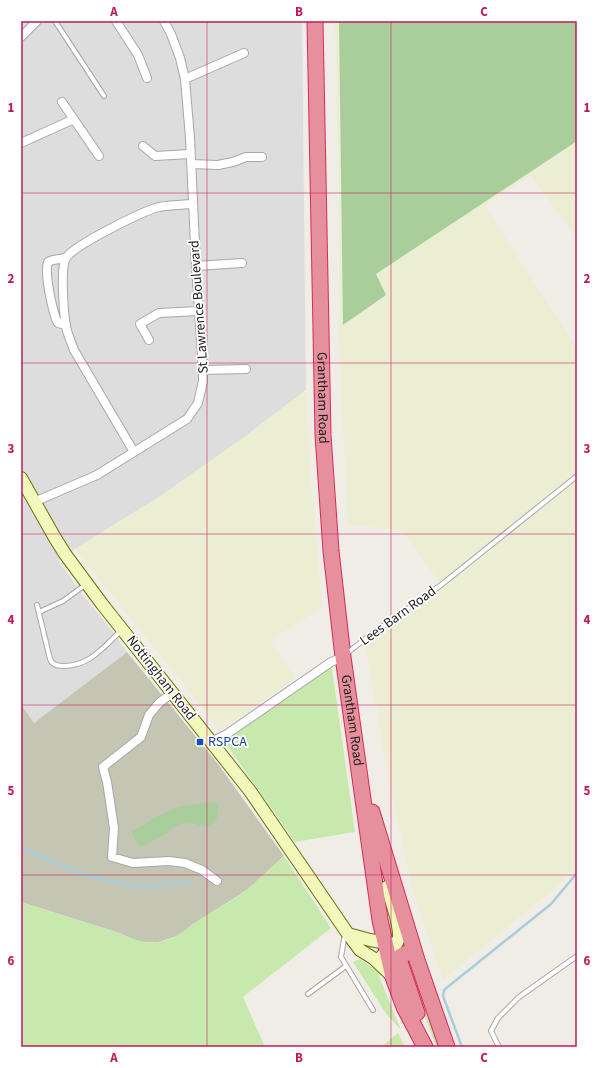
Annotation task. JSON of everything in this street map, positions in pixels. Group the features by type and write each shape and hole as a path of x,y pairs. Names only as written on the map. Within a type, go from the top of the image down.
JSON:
{"highway":[{"name":"Grantham Road","path":"315,21 323,435 331,551 343,657 385,950 404,1007 425,1047"},
{"name":"Grantham Road","path":"360,773 380,834 413,956 447,1047"},
{"path":"413,956 401,956 400,962 416,1010 431,1047"}],"street":[{"path":"21,37 37,21"},
{"path":"116,21 138,55 147,78"},
{"name":"St Lawrence Boulevard","path":"34,502 97,475 182,423 194,411 200,396 203,382 203,370 185,79 175,46 164,21"},
{"path":"185,79 244,53"},
{"path":"62,102 99,156"},
{"path":"21,143 74,119"},
{"path":"143,146 155,156 190,154"},
{"path":"190,164 218,165 234,162 246,157 262,157"},
{"path":"134,452 74,350 66,325 63,270 66,258 79,246 144,212 159,207 192,204"},
{"path":"66,258 48,262 46,267 56,319 58,322 66,325"},
{"path":"196,266 242,263"},
{"path":"149,340 140,324 159,313 199,310"},
{"path":"203,370 246,368"},
{"name":"Nottingham Road","path":"21,478 54,538 87,584 250,791 360,950 385,950 413,956"},
{"name":"Lees Barn Road","path":"211,742 227,734 331,662 343,657"},
{"path":"172,693 159,703 149,715 141,737 103,767 107,782 114,828 112,857 133,863 169,861 185,863 202,870 217,881"},
{"path":"380,834 379,855 399,938 385,950"},
{"name":"Nottingham Road","path":"348,934 370,940 385,950"}],"lane":[{"path":"55,21 104,96"},
{"name":"Lees Barn Road","path":"343,657 365,639 441,585 577,476"},
{"path":"39,612 63,601 87,584"},
{"path":"37,604 50,660 56,666 69,666 85,662 104,649 122,630"},
{"path":"348,934 344,939 341,957 373,1010"},
{"path":"498,1047 491,1031 498,1018 519,997 577,956"},
{"path":"308,994 346,966"}],"shaded area":[{"path":"21,21 302,21 306,390 243,438 162,495 58,560 127,652 34,723 21,703"},
{"path":"335,21 577,21 577,239 531,175 484,205 577,348 577,869 443,979 413,892 390,787 365,639 441,585 403,531 348,524 339,333 339,166"},
{"path":"306,390 309,458 322,607 270,641 295,678 219,731 180,679 75,549 162,495 243,438"},
{"path":"127,652 218,764 284,856 247,890 193,924 181,934 159,942 143,942 135,940 119,933 21,902 21,704 34,723"}],"green space":[{"path":"339,21 577,21 577,141 376,274 386,295 343,325"},
{"path":"332,668 355,832 295,842 224,741 323,670"},
{"path":"212,802 217,804 218,815 216,820 207,827 191,823 180,824 164,835 141,847 135,841 132,832 154,818 178,807"},
{"path":"284,856 331,928 243,997 265,1047 21,1047 21,902 119,933 136,940 154,942 167,940 179,934 241,894"},
{"path":"360,959 377,971 401,1030 387,1015 353,962"},
{"path":"406,965 410,967 418,977 444,1047 436,1047"},
{"path":"398,1033 405,1047 381,1047"}],"waterway":[{"path":"21,847 84,875 139,887 191,881"},
{"path":"462,1047 443,996 444,990 551,904 577,873"}],"place":[{"name":"RSPCA","path":"200,742"}]}
